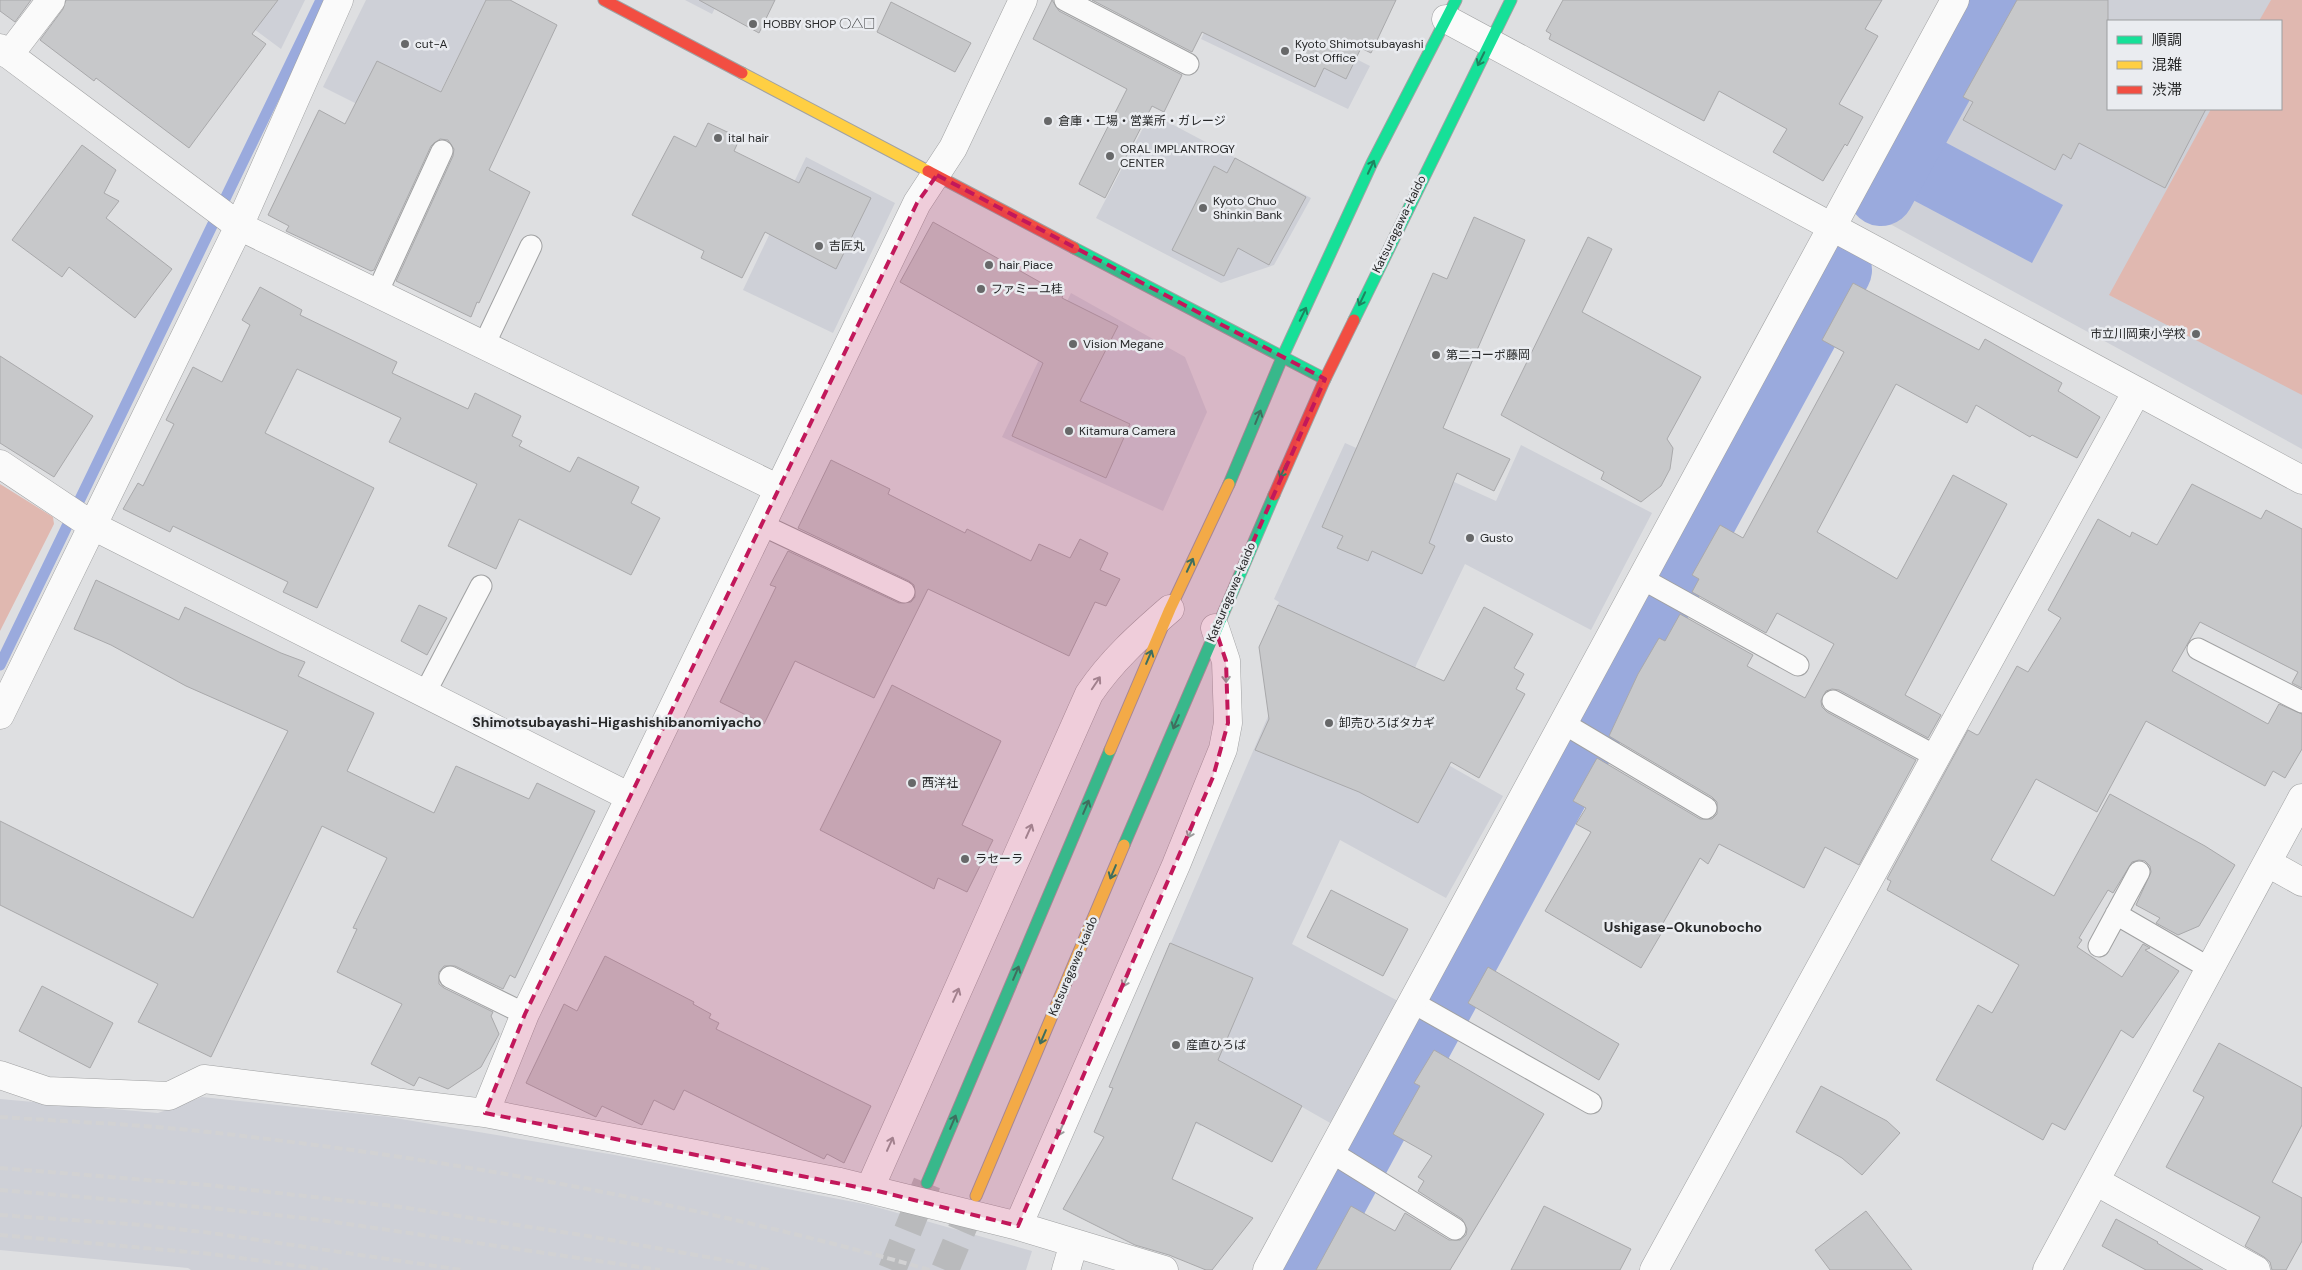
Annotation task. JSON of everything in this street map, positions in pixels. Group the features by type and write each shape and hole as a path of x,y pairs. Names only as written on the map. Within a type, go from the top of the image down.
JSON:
{"street":[{"path":"51,0 5,51 239,226 779,489"},
{"path":"0,715 239,226 339,0"},
{"path":"604,0 1325,379"},
{"path":"485,1113 525,1014 917,203 953,148 1023,0"},
{"name":"Katsuragawa-kaido","path":"976,1196 1214,628 1325,379 1511,0"},
{"path":"1267,1270 1954,0"},
{"path":"927,1183 1170,609 1245,449 1282,358 1372,163 1451,10 1489,42 2302,480"},
{"path":"1654,1270 2137,391"},
{"path":"0,464 93,526 630,797"},
{"path":"870,1188 1089,694 1102,675 1136,639 1170,609"},
{"path":"1018,1226 1176,865 1223,749 1228,723 1226,661 1214,628"},
{"path":"2047,1270 2302,798"},
{"path":"2268,863 2302,882"},
{"path":"0,1075 47,1091 169,1096 204,1079 485,1113 870,1188 1018,1226 1164,1270"},
{"path":"2096,1182 2256,1270"},
{"path":"1066,1270 1074,1243"}],"lane":[{"path":"1065,0 1188,64"},
{"path":"377,293 442,151"},
{"path":"484,345 531,246"},
{"path":"762,525 904,592"},
{"path":"1641,578 1798,665"},
{"path":"425,694 481,586"},
{"path":"2198,649 2302,702"},
{"path":"1833,701 1937,757"},
{"path":"1563,723 1706,808"},
{"path":"2099,946 2139,872"},
{"path":"2116,914 2211,969"},
{"path":"450,977 525,1014"},
{"path":"1412,1002 1591,1103"},
{"path":"1331,1152 1455,1229"}],"highlighted area":[{"path":"937,175 1325,379 1215,628 1226,661 1228,723 1213,777 1018,1226 882,1192 485,1113 525,1014 917,203"}],"shaded area":[{"path":"215,0 305,0 281,49"},
{"name":"cut-A","path":"366,0 486,0 419,135 323,87"},
{"path":"685,0 719,0 712,14"},
{"path":"1220,0 1239,0 1370,66 1348,109 1201,39"},
{"name":"市立川岡東小学校","path":"1998,0 2302,0 2302,449 1879,218"},
{"path":"2271,0 2302,0 2302,395 2109,295 2210,110 2282,110 2282,20 2260,20"},
{"name":"Kyoto Chuo Shinkin Bank","path":"1151,113 1311,198 1274,265 1221,283 1096,218"},
{"name":"吉匠丸","path":"806,157 895,203 833,333 743,290"},
{"path":"1071,293 1185,357 1207,412 1163,511 1002,437"},
{"path":"1345,443 1399,467 1452,481 1496,501 1521,445 1652,513 1591,630 1465,564 1417,663 1390,732 1503,796 1446,898 1340,840 1292,944 1398,1001 1332,1124 1230,1066 1201,1126 1109,1087 1269,714 1259,647 1279,602 1274,599"},
{"path":"0,484 53,517 54,524 0,631"},
{"path":"202,1097 389,1117 615,1155 869,1205 1032,1251 1026,1270 191,1270 188,1268 0,1250 0,1099 158,1113"}],"water":[{"path":"1943,141 2063,205 2032,263 1913,200"}],"building":[{"path":"0,0 31,0 15,22 0,11"},
{"path":"66,0 278,0 252,34 266,44 189,148 96,78 94,81 40,40 63,9"},
{"path":"486,0 510,0 557,25 489,170 530,192 471,317 396,281 453,156 454,149 448,140 440,139 431,146 374,270 371,271 286,231 289,226 268,215 319,110 345,124 377,61 441,92"},
{"path":"699,0 775,0 759,33"},
{"path":"1052,0 1059,11 1182,75 1164,112 1152,106 1105,198 1079,184 1127,89 1033,39"},
{"path":"1092,0 1396,0 1371,53 1361,48 1346,79 1324,68 1315,87 1202,32 1192,52"},
{"path":"1563,0 1882,0 1865,29 1878,36 1839,104 1863,117 1847,146 1845,144 1823,181 1773,152 1787,129 1719,91 1704,121 1549,39 1551,34 1546,31"},
{"path":"2017,0 2108,0 2107,110 2205,110 2165,188 2079,143 2071,159 2063,154 2055,170 1963,120 1973,102 1963,97"},
{"path":"891,2 971,43 955,72 877,32"},
{"path":"708,123 740,138 734,151 799,183 807,167 871,198 836,269 765,232 742,278 701,258 704,251 632,215 674,136 696,147"},
{"path":"82,145 116,170 104,193 119,201 106,218 172,269 135,318 69,267 62,277 12,240"},
{"path":"1235,158 1306,197 1269,265 1238,248 1224,276 1172,250 1214,166 1227,173"},
{"path":"1474,217 1525,240 1443,428 1510,459 1494,491 1457,473 1429,543 1435,546 1422,574 1372,551 1368,561 1337,548 1343,536 1322,527 1433,273 1447,279"},
{"path":"933,222 1063,295 1062,298 1118,326 1080,401 1130,424 1106,478 1012,436 1043,363 900,282"},
{"path":"1588,237 1612,249 1582,312 1701,377 1667,439 1673,448 1670,469 1661,486 1641,502 1601,479 1604,472 1501,415"},
{"path":"1853,283 1979,350 1985,339 2062,383 2058,391 2100,417 2077,458 2032,435 2030,437 1976,405 1967,423 1896,384 1817,532 1897,579 1953,475 2007,504 1905,695 1941,715 1928,738 1839,690 1832,689 1826,691 1821,701 1822,707 1827,712 1916,760 1859,865 1825,847 1804,888 1719,844 1708,864 1700,858 1658,932 1661,934 1641,968 1545,911 1591,832 1576,824 1586,808 1573,801 1597,758 1700,819 1712,819 1717,814 1717,802 1712,797 1609,736 1638,674 1659,638 1665,641 1680,614 1753,655 1747,666 1805,698 1834,644 1777,613 1766,633 1692,592 1699,579 1692,575 1720,525 1743,538 1844,352 1822,340"},
{"path":"260,287 302,310 300,315 397,362 392,373 468,409 475,393 521,416 512,436 522,441 519,446 570,472 578,457 639,487 631,503 660,518 631,575 519,519 496,569 448,546 477,484 389,442 401,418 297,369 265,433 374,488 317,608 283,592 288,582 173,526 170,532 123,509 138,483 143,486 174,424 166,420 193,367 222,382 250,325 242,320"},
{"path":"0,356 93,416 54,477 0,443"},
{"path":"831,460 890,489 888,494 965,533 967,529 1031,561 1039,544 1070,558 1080,539 1108,553 1100,570 1120,579 1106,606 1095,602 1069,656 928,589 874,698 795,661 764,724 720,702 776,587 770,585 788,551 899,603 911,602 915,597 914,585 909,581 798,528"},
{"path":"2192,484 2261,519 2266,510 2302,529 2302,688 2292,683 2298,672 2200,622 2172,671 2268,724 2279,704 2302,714 2302,749 2285,778 2273,771 2265,786 2146,721 2097,812 2036,779 1991,860 2054,896 2110,794 2205,846 2235,865 2199,926 2178,935 2156,923 2160,918 2136,905 2151,872 2150,866 2145,861 2132,862 2113,893 2108,890 2079,938 2082,940 2077,947 2122,977 2143,944 2150,948 2145,950 2179,971 2133,1038 2121,1030 2065,1130 2052,1123 2043,1140 1936,1080 1978,1005 1992,1013 2019,965 1887,890 1891,881 1887,879 1968,730 1977,735 1979,734 2017,666 2028,672 2061,618 2048,610 2098,519 2130,537 2132,532 2157,545"},
{"path":"96,580 179,620 185,607 281,653 305,662 298,676 374,713 347,771 434,813 456,766 529,799 537,783 595,811 515,978 510,975 503,989 455,966 444,966 439,972 439,984 444,988 493,1012 491,1016 499,1034 481,1067 448,1089 419,1077 414,1086 371,1064 402,1004 337,972 357,929 353,928 387,858 322,826 211,1057 138,1022 158,984 0,905 0,821 193,918 288,731 186,686 111,645 74,629"},
{"path":"419,605 447,618 427,655 401,641"},
{"name":"卸売ひろばタカギ","path":"1278,605 1444,681 1484,607 1533,634 1514,668 1524,674 1516,689 1525,694 1479,778 1451,762 1418,823 1359,792 1255,750 1269,719 1259,647"},
{"name":"西洋社","path":"892,685 1001,741 962,825 993,840 967,892 938,878 934,889 820,830"},
{"path":"1331,890 1408,929 1383,976 1307,937"},
{"path":"1170,943 1253,978 1218,1060 1302,1106 1272,1162 1196,1122 1172,1179 1253,1218 1212,1270 1206,1270 1169,1255 1135,1245 1063,1209 1104,1137 1094,1132 1113,1088 1109,1087"},
{"path":"605,956 694,1002 693,1004 711,1014 709,1018 719,1023 716,1029 871,1106 844,1163 827,1154 824,1159 684,1090 674,1110 654,1100 642,1125 602,1106 596,1117 526,1083 564,1004 577,1011"},
{"path":"1488,967 1619,1044 1599,1080 1468,1003"},
{"path":"42,986 113,1023 90,1068 19,1031"},
{"path":"2219,1043 2302,1088 2302,1125 2272,1182 2302,1198 2302,1241 2286,1270 2272,1270 2270,1262 2245,1246 2260,1217 2166,1167 2204,1097 2193,1091"},
{"path":"1434,1050 1544,1114 1450,1270 1316,1270 1351,1206 1395,1231 1405,1213 1449,1240 1460,1240 1466,1235 1467,1229 1462,1219 1418,1191 1424,1181 1418,1177 1432,1156 1393,1134 1420,1086 1414,1083"},
{"path":"1821,1086 1887,1121 1900,1133 1862,1175 1842,1158 1796,1132"},
{"path":"1544,1206 1631,1249 1620,1270 1511,1270"},
{"path":"1866,1211 1912,1270 1830,1270 1815,1250"},
{"path":"2116,1219 2203,1270 2146,1270 2102,1246"}],"waterway":[{"path":"0,665 321,0"},
{"path":"1881,193 1987,0"},
{"path":"1296,1270 1839,270"}],"tunnel":[{"path":"892,1270 927,1183"},
{"path":"945,1270 976,1196"}],"railway":[{"path":"0,1117 182,1129 299,1143 481,1170 572,1186 752,1224 930,1270"},
{"path":"0,1168 208,1185 401,1207 588,1236 724,1260 769,1270"},
{"path":"0,1190 211,1208 321,1220 660,1270"},
{"path":"0,1215 143,1225 211,1233 462,1270"},
{"path":"0,1235 211,1254 328,1270"}],"traffic: fast":[{"path":"1229,484 1282,358 1372,163 1456,0"},
{"path":"1354,320 1511,0"},
{"path":"1074,248 1325,379"},
{"path":"1124,845 1274,495"},
{"path":"927,1183 1110,750"}],"traffic: slow":[{"path":"742,73 928,171"},
{"path":"1110,750 1170,609 1229,484"},
{"path":"976,1196 1124,845"}],"traffic: jam":[{"path":"604,0 742,73"},
{"path":"928,171 1074,248"},
{"path":"1274,495 1325,379 1354,320"}],"place":[{"name":"HOBBY SHOP ○△□","path":"753,24"},
{"name":"cut-A","path":"405,44"},
{"name":"Kyoto Shimotsubayashi Post Office","path":"1285,51"},
{"name":"倉庫・工場・営業所・ガレージ","path":"1048,121"},
{"name":"ital hair","path":"718,138"},
{"name":"ORAL IMPLANTROGY CENTER","path":"1110,156"},
{"name":"Kyoto Chuo Shinkin Bank","path":"1203,208"},
{"name":"吉匠丸","path":"819,246"},
{"name":"hair Piace","path":"989,265"},
{"name":"ファミーユ桂","path":"981,289"},
{"name":"市立川岡東小学校","path":"2196,334"},
{"name":"Vision Megane","path":"1073,344"},
{"name":"第二コーポ藤岡","path":"1436,355"},
{"name":"Kitamura Camera","path":"1069,431"},
{"name":"Gusto","path":"1470,538"},
{"name":"卸売ひろばタカギ","path":"1329,723"},
{"name":"西洋社","path":"912,783"},
{"name":"ラセーラ","path":"965,859"},
{"name":"産直ひろば","path":"1176,1045"}],"district":[{"name":"Shimotsubayashi-Higashishibanomiyacho","path":"617,722"},
{"name":"Ushigase-Okunobocho","path":"1683,927"}]}
